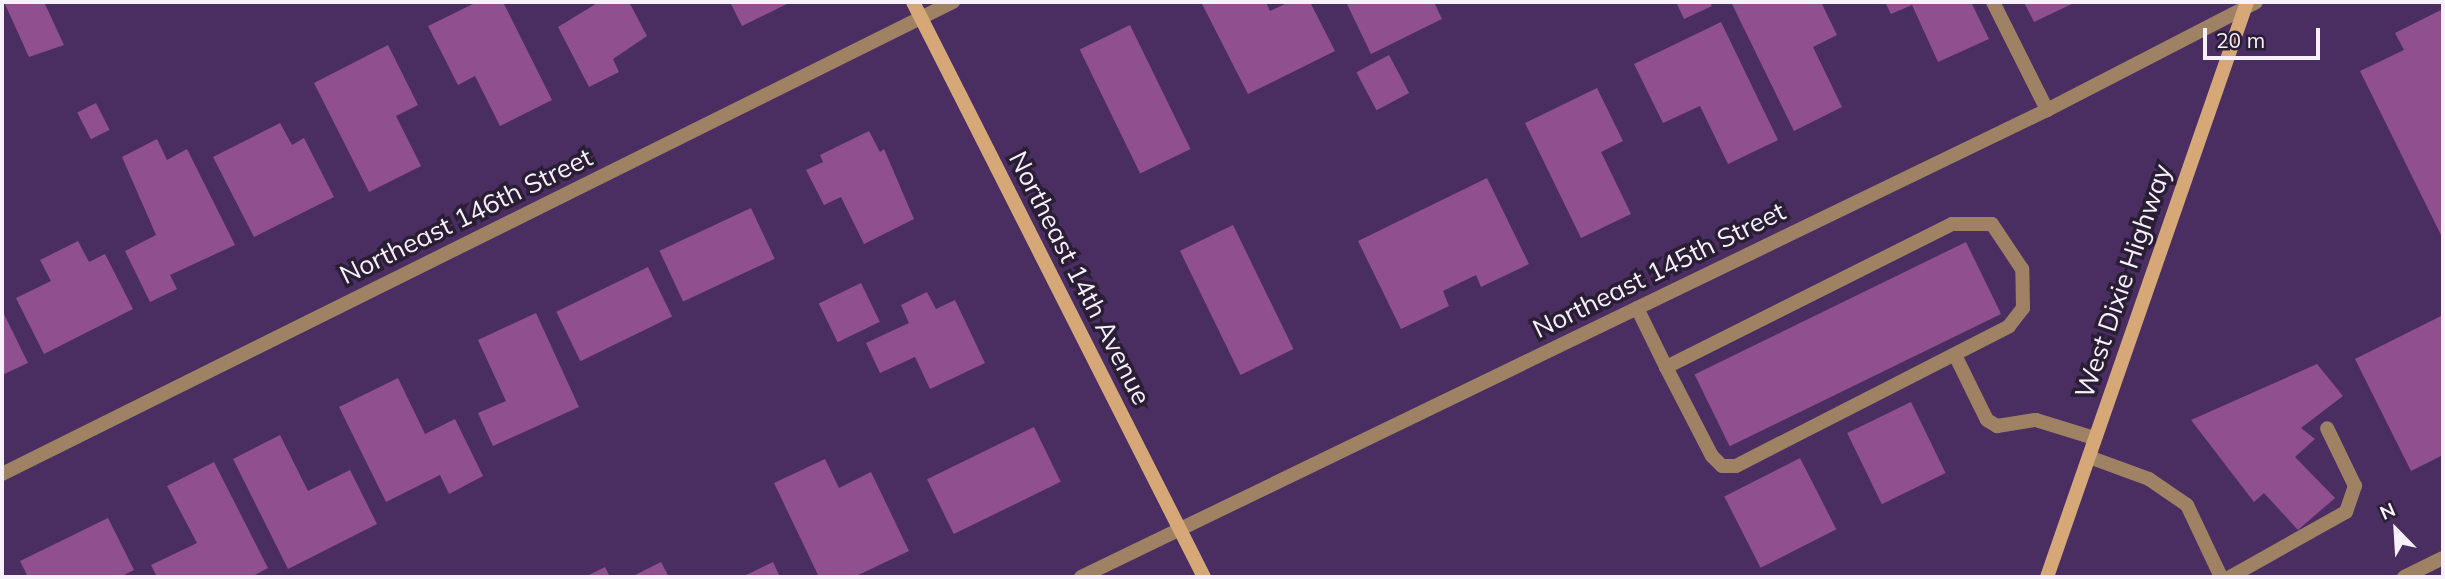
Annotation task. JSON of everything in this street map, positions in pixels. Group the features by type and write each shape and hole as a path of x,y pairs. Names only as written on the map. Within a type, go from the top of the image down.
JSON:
{"street":[{"name":"Northeast 14th Avenue","path":"912,2 1204,577"},
{"name":"Northeast 146th Street","path":"2,474 953,2"},
{"path":"1993,2 2047,110"},
{"name":"Northeast 145th Street","path":"1081,577 2047,110 2249,4"},
{"name":"West Dixie Highway","path":"2047,577 2249,4"},
{"path":"1637,308 1666,367 1712,456 1722,466 1736,466 2009,326 2023,307 2026,288 2004,236 1992,225 1972,220 1952,224 1666,367"},
{"path":"1955,355 1987,420 1997,426 2036,420 2094,438"},
{"path":"2230,577 2346,512 2355,486 2327,428"},
{"path":"2089,457 2149,479 2187,505 2221,577"},
{"path":"2404,577 2443,558"}],"building":[{"path":"4,2 44,2 64,45 29,57"},
{"path":"477,2 503,2 552,100 500,126 475,76 458,85 428,26"},
{"path":"599,2 629,2 647,36 613,59 619,72 589,87 558,27"},
{"path":"730,2 791,2 742,26"},
{"path":"1201,2 1266,2 1270,11 1289,2 1310,2 1335,51 1248,94"},
{"path":"1346,2 1434,2 1442,19 1371,54"},
{"path":"1676,2 1710,2 1712,6 1684,19"},
{"path":"1731,2 1821,2 1837,35 1813,47 1842,107 1794,131"},
{"path":"1885,2 1971,2 1989,39 1938,62 1912,5 1891,14"},
{"path":"2024,2 2076,2 2034,22"},
{"path":"2443,9 2443,239 2360,71 2404,50 2395,33"},
{"path":"1721,22 1778,140 1728,164 1700,106 1663,123 1634,64"},
{"path":"1130,25 1190,149 1140,174 1080,50"},
{"path":"388,45 418,105 396,116 421,166 369,192 314,83"},
{"path":"1389,55 1409,93 1377,110 1356,72"},
{"path":"1597,88 1623,141 1601,152 1631,214 1581,238 1525,123"},
{"path":"96,103 110,130 91,139 77,113"},
{"path":"280,123 292,145 304,138 334,197 254,237 213,157"},
{"path":"869,131 880,152 884,149 914,219 864,244 841,197 824,205 806,170 823,162 820,155"},
{"path":"157,139 167,160 187,149 235,245 170,275 177,289 150,302 125,251 156,235 122,157"},
{"path":"1487,178 1529,264 1481,287 1476,275 1443,291 1449,306 1401,329 1358,241"},
{"path":"751,208 775,259 683,301 659,251"},
{"path":"1233,225 1293,349 1240,375 1180,251"},
{"path":"78,241 89,262 105,254 133,309 44,354 16,298 51,281 40,260"},
{"path":"1966,242 2001,314 1730,446 1695,374"},
{"path":"648,267 672,316 580,361 556,312"},
{"path":"861,283 880,322 838,342 819,304"},
{"path":"927,292 936,309 955,300 985,363 930,389 915,357 880,373 866,343 909,323 901,305"},
{"path":"2,310 28,363 2,375"},
{"path":"536,313 579,407 493,446 478,413 506,401 478,340"},
{"path":"2443,315 2443,455 2411,471 2355,359"},
{"path":"2317,364 2343,396 2301,428 2315,439 2295,457 2335,498 2298,530 2264,493 2254,502 2191,420"},
{"path":"398,378 425,434 455,419 483,476 449,494 440,475 386,502 339,407"},
{"path":"1911,402 1946,473 1882,504 1847,433"},
{"path":"1034,427 1061,482 954,534 927,479"},
{"path":"280,435 308,491 350,470 377,524 288,569 233,459"},
{"path":"1800,458 1836,529 1761,568 1724,497"},
{"path":"825,459 839,488 871,472 909,551 854,577 819,577 774,483"},
{"path":"214,462 268,568 251,577 157,577 151,565 197,543 167,486"},
{"path":"108,518 134,570 120,577 28,577 20,561"},
{"path":"661,562 669,577 631,577"},
{"path":"773,562 780,577 742,577"},
{"path":"605,567 610,577 585,577"}]}
